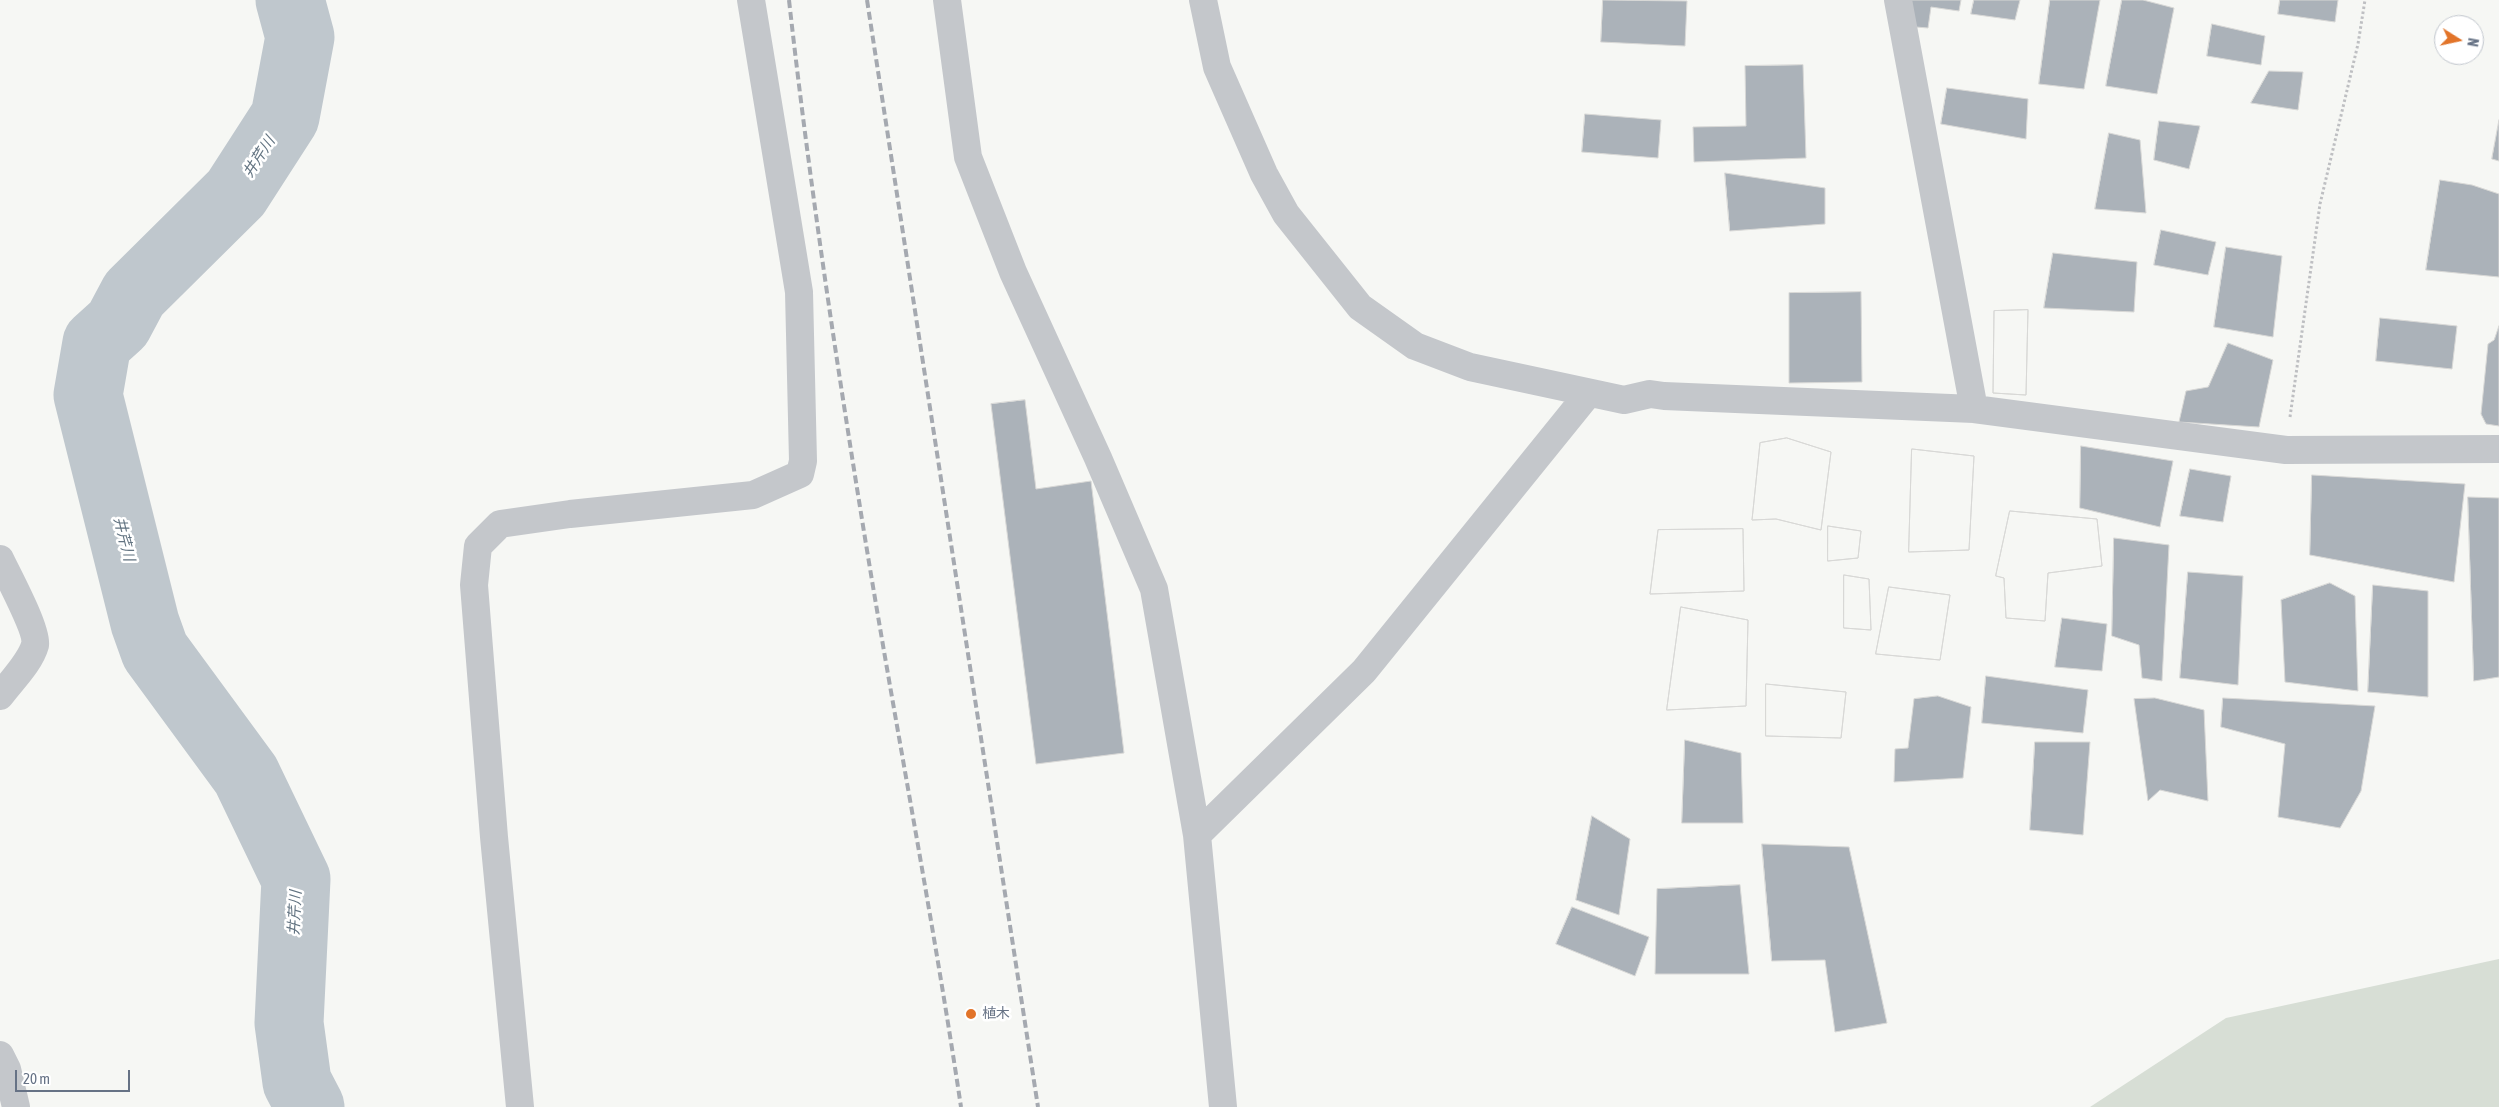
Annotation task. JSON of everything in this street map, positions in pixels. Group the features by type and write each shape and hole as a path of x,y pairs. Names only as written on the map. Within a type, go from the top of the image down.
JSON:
{"street":[{"path":"520,1107 494,838 474,585 478,546 500,524 570,514 753,495 800,474 803,460 800,292 751,0"},
{"path":"947,0 968,157 1012,272 1098,458 1154,589 1197,835 1223,1107"},
{"path":"1202,0 1217,67 1264,174 1286,214 1360,307 1415,346 1470,366 1588,394 1624,400 1650,394 1974,409 2286,450 2499,449"},
{"path":"1898,0 1974,409"},
{"path":"1197,835 1364,671 1588,394"},
{"path":"0,559 30,622 36,643 28,658 0,696"},
{"path":"0,1054 8,1069 16,1107"}],"path":[{"path":"2286,450 2300,332 2320,204 2358,44 2365,0"}],"shaded area":[{"path":"2499,959 2499,1107 2090,1107 2226,1018"}],"building":[{"path":"1603,0 1687,1 1685,46 1601,42"},
{"path":"1908,0 1961,0 1959,11 1931,7 1928,28 1904,26"},
{"path":"1974,0 2020,0 2015,20 1971,14"},
{"path":"2050,0 2100,0 2084,89 2039,84"},
{"path":"2122,0 2143,0 2174,8 2157,94 2106,86"},
{"path":"2280,0 2338,0 2335,22 2278,14"},
{"path":"2212,24 2265,36 2261,65 2207,56"},
{"path":"1803,65 1806,158 1694,162 1693,127 1746,126 1745,66"},
{"path":"2269,71 2303,72 2298,110 2251,103"},
{"path":"1947,88 2028,99 2026,139 1941,124"},
{"path":"1585,114 1661,120 1658,158 1582,152"},
{"path":"2499,120 2499,161 2492,159"},
{"path":"2159,121 2200,126 2189,169 2154,160"},
{"path":"2109,133 2140,140 2146,213 2095,209"},
{"path":"1725,173 1825,188 1825,224 1730,231"},
{"path":"2440,180 2472,185 2499,194 2499,277 2426,270"},
{"path":"2161,230 2216,242 2208,275 2154,265"},
{"path":"2226,247 2282,256 2273,337 2214,327"},
{"path":"2053,253 2137,262 2134,312 2044,308"},
{"path":"1861,292 1862,382 1789,383 1789,293"},
{"path":"2028,310 2026,395 1993,393 1994,311"},
{"path":"2028,310 2026,395 1993,393 1994,311"},
{"path":"2380,318 2457,326 2452,369 2376,361"},
{"path":"2499,326 2499,426 2486,424 2481,414 2488,344 2494,340"},
{"path":"2228,343 2273,360 2259,427 2179,422 2186,391 2208,387"},
{"path":"1025,400 1036,489 1091,481 1124,753 1036,764 991,404"},
{"path":"1787,438 1831,452 1821,530 1776,519 1752,520 1760,443"},
{"path":"1787,438 1831,452 1821,530 1776,519 1752,520 1760,443"},
{"path":"2081,446 2173,461 2160,527 2080,508"},
{"path":"1912,449 1974,456 1969,550 1909,552"},
{"path":"1912,449 1974,456 1969,550 1909,552"},
{"path":"2190,469 2231,476 2223,522 2180,516"},
{"path":"2312,475 2465,484 2454,582 2310,555"},
{"path":"2468,497 2499,498 2499,677 2474,681"},
{"path":"2010,511 2097,519 2102,566 2048,573 2045,621 2006,618 2004,578 1996,576"},
{"path":"2010,511 2097,519 2102,566 2048,573 2045,621 2006,618 2004,578 1996,576"},
{"path":"1828,526 1861,531 1858,558 1828,561"},
{"path":"1828,526 1861,531 1858,558 1828,561"},
{"path":"1743,529 1744,591 1650,594 1658,530"},
{"path":"1743,529 1744,591 1650,594 1658,530"},
{"path":"2114,538 2169,545 2162,681 2142,678 2139,645 2112,636"},
{"path":"2188,572 2243,576 2238,685 2180,678"},
{"path":"1844,575 1869,579 1871,630 1844,628"},
{"path":"1844,575 1869,579 1871,630 1844,628"},
{"path":"2330,583 2355,596 2358,691 2285,682 2281,600"},
{"path":"2373,585 2428,591 2428,697 2368,692"},
{"path":"1889,587 1950,595 1940,660 1876,654"},
{"path":"1889,587 1950,595 1940,660 1876,654"},
{"path":"1681,607 1748,620 1746,706 1667,710"},
{"path":"1681,607 1748,620 1746,706 1667,710"},
{"path":"2062,618 2107,624 2102,671 2055,667"},
{"path":"1986,676 2088,690 2083,733 1982,723"},
{"path":"1766,684 1846,692 1841,738 1766,736"},
{"path":"1766,684 1846,692 1841,738 1766,736"},
{"path":"1938,696 1971,707 1963,778 1894,782 1895,749 1908,748 1914,699"},
{"path":"2155,698 2204,710 2208,801 2160,790 2148,801 2134,699"},
{"path":"2223,698 2375,706 2361,791 2340,828 2278,817 2285,744 2221,727"},
{"path":"1685,740 1741,753 1743,823 1682,823"},
{"path":"2035,742 2090,742 2083,835 2030,830"},
{"path":"1592,816 1630,839 1619,915 1576,900"},
{"path":"1762,844 1849,847 1887,1023 1835,1032 1825,960 1772,961"},
{"path":"1740,885 1749,974 1655,974 1657,889"},
{"path":"1572,907 1649,937 1635,976 1556,944"}],"waterway":[{"name":"井芹川","path":"290,0 300,37 285,117 236,193 134,294 118,324 97,343 88,395 145,623 155,651 246,775 296,879 289,1023 297,1082 310,1107"}],"railway":[{"path":"789,0 813,191 850,444 961,1107"},
{"path":"867,0 1038,1107"}],"place":[{"name":"植木","path":"971,1014"}]}
